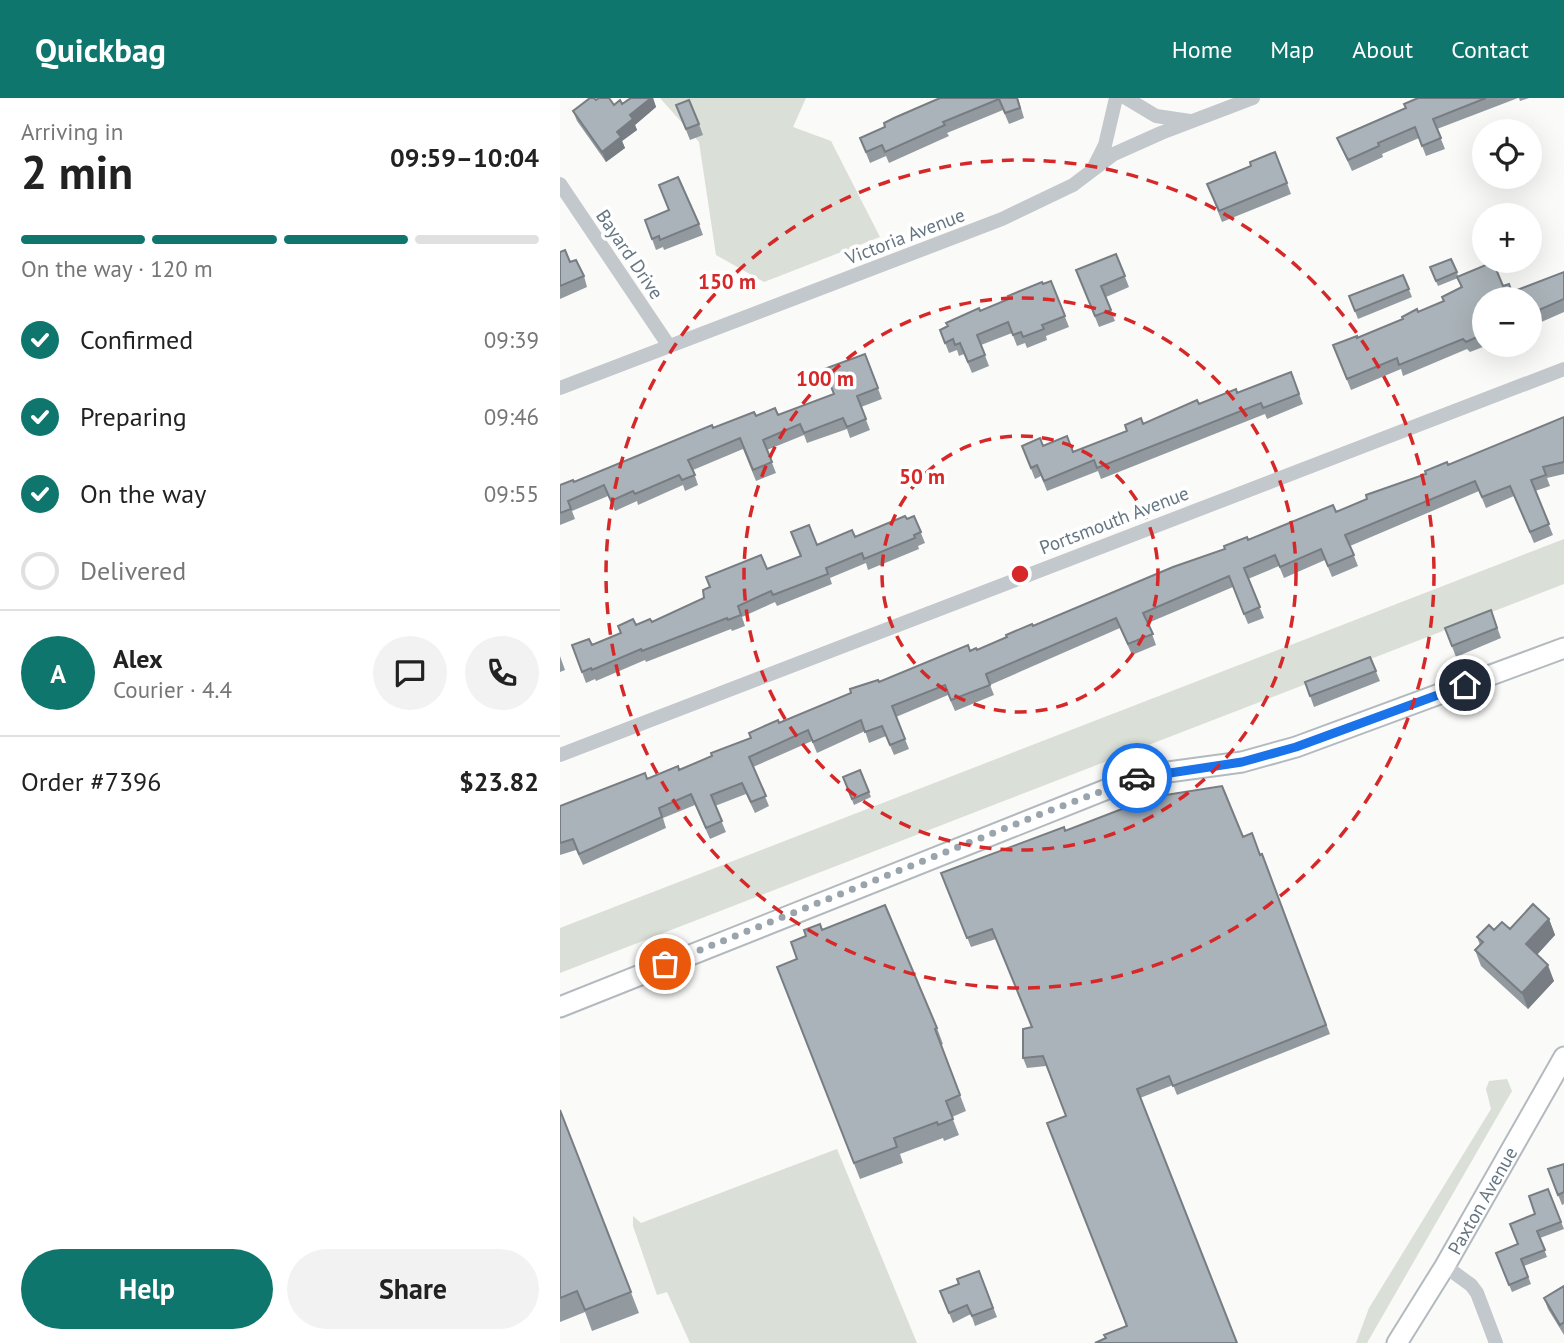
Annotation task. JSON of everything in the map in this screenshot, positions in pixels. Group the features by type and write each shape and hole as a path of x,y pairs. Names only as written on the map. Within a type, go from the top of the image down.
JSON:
{"street":[{"path":"1094,168 1105,145 1116,98"},
{"path":"1126,98 1156,116 1191,121"},
{"name":"Victoria Avenue","path":"560,388 1002,219 1073,185 1114,154 1252,98"},
{"name":"Bayard Drive","path":"560,184 669,346"},
{"name":"Portsmouth Avenue","path":"560,755 1564,369"},
{"path":"560,1007 1130,779 1242,762 1296,747 1564,648"},
{"name":"Paxton Avenue","path":"1397,1343 1445,1266 1564,1057"},
{"path":"1445,1266 1471,1285 1477,1293 1496,1343"}],"shaded area":[{"path":"660,98 806,98 793,127 831,141 880,237 764,282 716,255 699,142"},
{"path":"1564,539 1564,584 560,973 560,928"},
{"path":"1507,1079 1512,1091 1367,1343 1356,1343 1369,1308 1491,1109 1486,1089 1489,1081"},
{"path":"837,1149 917,1343 690,1343 667,1292 657,1295 633,1226 633,1216 641,1223"}],"building":[{"path":"590,98 609,98 614,105 620,100 622,104 631,98 651,98 630,115 633,119 617,132 621,137 602,152 573,111"},
{"path":"940,98 1017,98 1020,108 1005,113 999,99 943,122 945,125 885,152 882,145 866,152 860,138 885,127 884,123"},
{"path":"1418,98 1486,98 1433,119 1441,138 1422,146 1415,127 1348,160 1337,138 1406,108 1404,104"},
{"path":"689,100 699,124 686,129 676,105"},
{"path":"1275,152 1287,183 1219,211 1207,184 1251,166 1250,162"},
{"path":"678,177 699,224 660,240 659,236 652,239 645,220 669,210 659,185"},
{"path":"565,250 570,262 576,260 584,276 560,286 560,252"},
{"path":"1116,254 1125,276 1101,286 1111,310 1095,316 1076,270"},
{"path":"1451,259 1457,272 1436,281 1430,267"},
{"path":"1472,271 1472,273 1498,273 1503,286 1509,284 1510,287 1472,287 1472,339 1466,342 1463,339 1399,365 1397,358 1347,379 1333,345 1403,319 1402,317 1417,309 1418,312 1444,301 1442,297 1462,287 1457,277"},
{"path":"1564,272 1564,299 1542,309 1542,287 1525,287"},
{"path":"1403,275 1409,289 1355,311 1349,296"},
{"path":"1051,281 1065,316 1042,325 1044,329 1023,337 1021,332 1013,335 1008,322 977,335 985,355 968,362 960,343 955,345 953,339 945,343 940,330 948,326 946,323 979,308 980,311 1009,299 1008,296 1042,282"},
{"path":"865,354 878,388 857,396 866,419 847,427 843,418 804,433 800,424 763,440 772,462 753,470 740,438 688,460 695,475 682,480 679,475 611,501 604,485 568,501 571,509 560,513 560,485 573,480 574,482 712,425 713,428 754,412 756,416 775,408 778,415 834,394 824,369"},
{"path":"1291,372 1299,394 1263,408 1261,403 1097,468 1094,460 1044,481 1037,465 1031,468 1022,446 1040,438 1043,446 1067,436 1073,452 1127,431 1125,425 1141,418 1143,424 1197,400 1199,404 1236,389 1237,393"},
{"path":"1564,417 1564,462 1543,467 1546,475 1531,480 1549,524 1530,532 1510,486 1482,497 1475,481 1345,535 1354,555 1328,566 1321,549 1280,567 1275,555 1244,568 1260,607 1244,614 1229,576 1143,613 1153,634 1128,644 1116,618 986,674 990,685 951,700 945,685 892,706 905,739 890,745 882,726 865,732 861,720 813,742 808,730 749,757 766,796 751,802 742,783 711,795 722,821 706,828 691,794 659,808 662,817 579,854 573,839 560,843 560,806 645,773 647,779 678,766 679,770 712,756 711,753 751,738 749,733 778,720 779,723 851,693 850,689 878,680 879,682 968,645 970,651 976,648 977,650 1032,624 1033,626 1173,567 1225,549 1224,546 1247,537 1248,540 1333,505 1336,512 1367,499 1366,495 1426,474 1425,471 1447,462 1448,465"},
{"path":"905,516 907,519 914,516 921,532 914,535 915,538 864,559 862,553 826,568 828,574 773,595 771,591 738,606 741,615 582,672 572,645 589,639 592,645 621,633 618,626 633,619 636,625 650,619 652,622 704,598 703,590 710,587 706,577 761,555 767,569 801,556 791,532 809,525 817,545 852,530 855,537"},
{"path":"1491,610 1497,628 1452,646 1445,628"},
{"path":"1370,657 1376,671 1310,696 1305,682"},
{"path":"860,770 869,792 852,799 843,777"},
{"path":"1222,786 1243,837 1252,833 1260,855 1262,854 1326,1025 1173,1086 1169,1076 1137,1089 1237,1343 1095,1343 1106,1338 1104,1335 1127,1326 1047,1123 1066,1116 1043,1056 1023,1058 1023,1029 1032,1027 992,929 967,938 941,873 1064,827 1065,831 1153,797"},
{"path":"1533,904 1549,919 1526,944 1548,965 1522,993 1475,950 1483,942 1477,937 1489,925 1494,930 1502,922 1510,929"},
{"path":"885,905 937,1028 935,1029 960,1095 946,1101 953,1119 894,1138 897,1147 854,1163 777,967 797,959 791,942 806,936 804,930 820,924 822,930"},
{"path":"560,1110 631,1292 585,1310 577,1291 560,1298"},
{"path":"1564,1164 1564,1192 1558,1195 1548,1169"},
{"path":"1548,1189 1561,1222 1537,1231 1545,1250 1521,1259 1528,1277 1509,1285 1496,1253 1518,1244 1510,1224 1535,1214 1529,1196"},
{"path":"979,1271 993,1308 972,1316 967,1305 949,1313 940,1291 959,1284 957,1279"},
{"path":"1564,1286 1564,1322 1560,1325 1544,1298"}],"way so far":[{"path":"665,964 1137,778"}],"route":[{"path":"1137,778 1242,762 1296,747 1465,685"}]}
